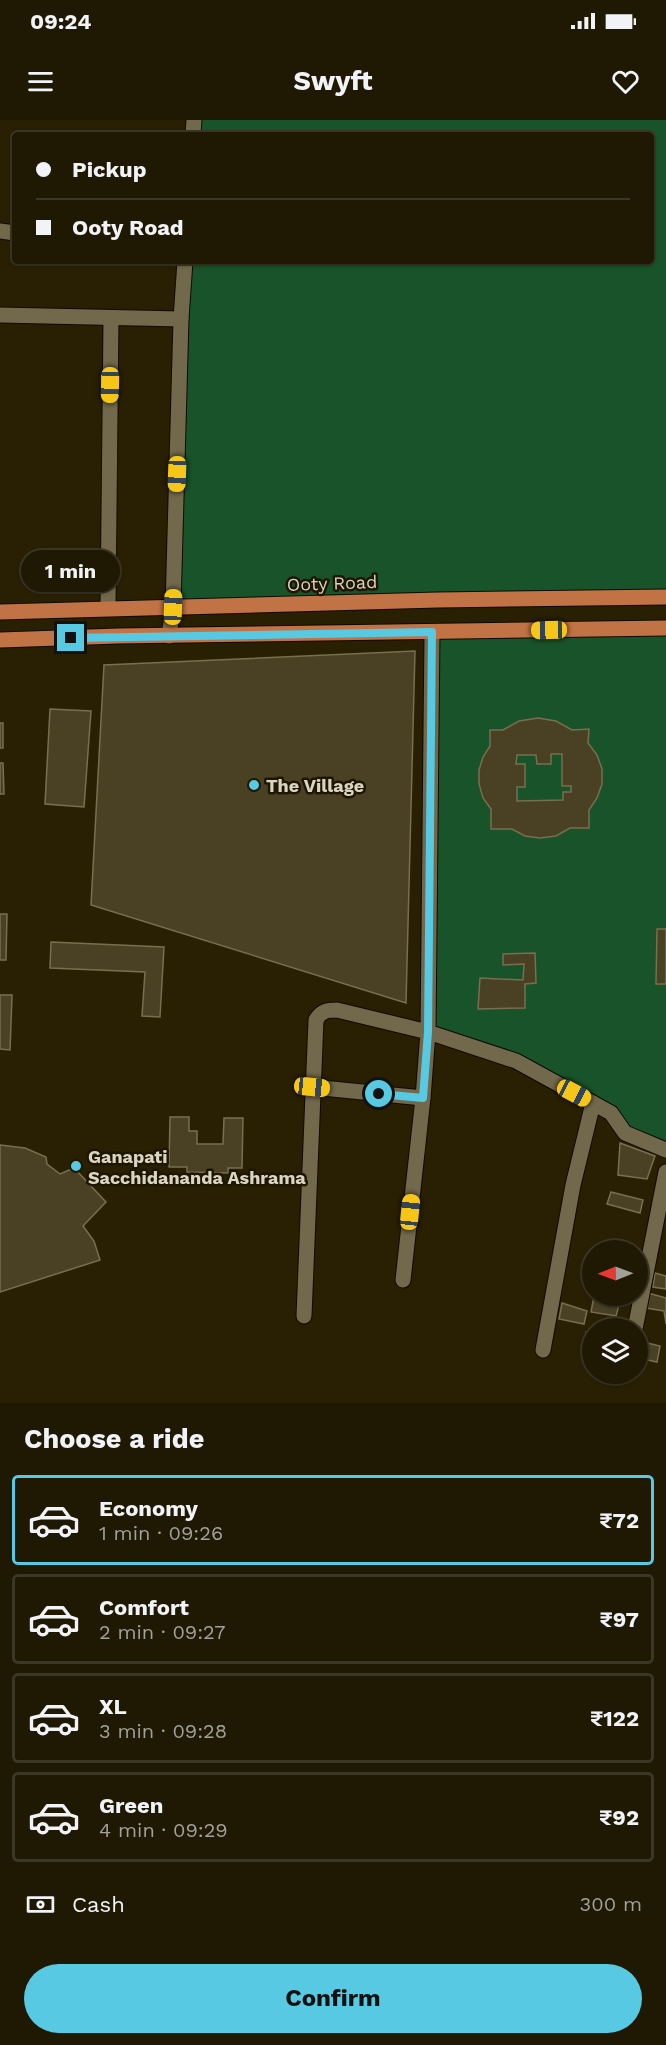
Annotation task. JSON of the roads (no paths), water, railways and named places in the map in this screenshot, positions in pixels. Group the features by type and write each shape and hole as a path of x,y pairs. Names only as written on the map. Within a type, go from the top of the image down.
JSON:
{"main road":[{"name":"Ooty Road","path":"0,612 438,600 666,597"},
{"path":"0,640 666,628"}],"street":[{"path":"169,636 173,607 185,264"},
{"path":"0,315 182,319"},
{"path":"108,608 111,318"},
{"path":"403,1280 428,1032 432,632"},
{"path":"304,1316 316,1020 323,1012 337,1010 428,1032 516,1061 610,1113 625,1133 666,1150"},
{"path":"312,1087 423,1098"},
{"path":"543,1350 573,1185 593,1103"},
{"path":"637,1318 666,1172"}],"place":[{"name":"The Village","path":"254,785"},
{"name":"Ganapati Sacchidananda Ashrama","path":"76,1166"}]}
